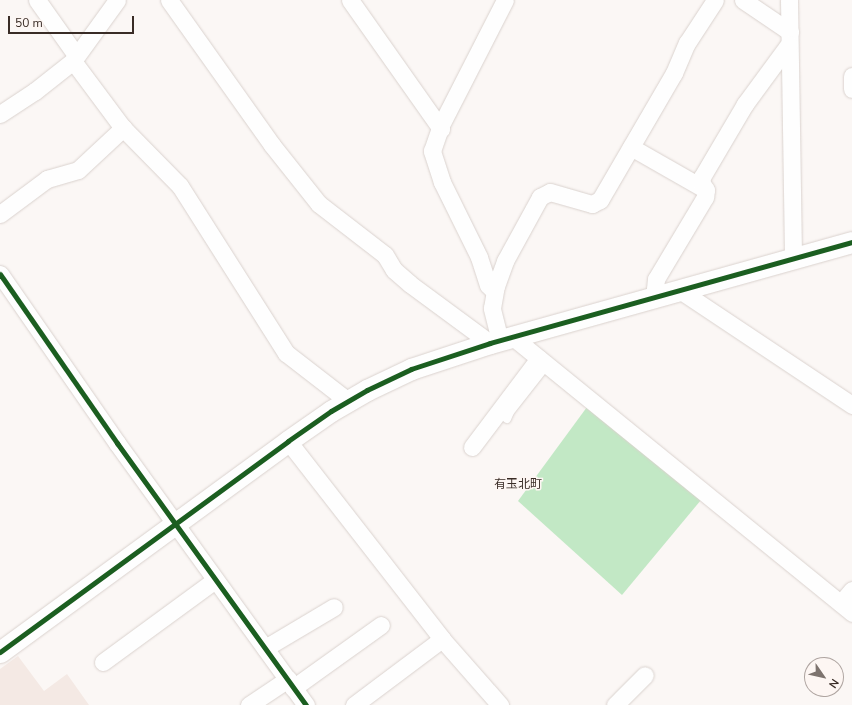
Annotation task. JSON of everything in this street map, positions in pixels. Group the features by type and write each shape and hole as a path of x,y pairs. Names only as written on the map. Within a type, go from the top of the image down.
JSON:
{"street":[{"path":"37,0 123,128 180,186 286,353 348,401"},
{"path":"0,114 35,91 75,58 117,0"},
{"path":"169,0 272,145 318,204 385,255 394,270 410,284 501,340 543,362 846,608 852,590"},
{"path":"350,0 441,129"},
{"path":"494,291 488,285 479,257 458,218 434,163 432,151 441,129 505,0"},
{"path":"501,340 492,308 494,291 505,261 540,197 550,192 592,204 596,203 631,147 674,73 687,43 715,0"},
{"path":"743,0 790,38"},
{"path":"789,0 793,258"},
{"path":"706,190 701,182 702,177 745,104 790,38"},
{"path":"852,76 852,89"},
{"path":"0,214 47,180 78,170 123,128"},
{"path":"631,147 706,190"},
{"path":"654,298 656,280 701,205 706,190"},
{"path":"0,652 288,442 348,401 411,369 501,340 681,291 852,242"},
{"path":"0,274 117,443 177,524 306,705"},
{"path":"681,291 852,405"},
{"path":"472,447 543,362"},
{"path":"288,442 442,639 500,705"},
{"path":"103,662 216,580"},
{"path":"265,648 334,607"},
{"path":"249,705 290,683 381,625"},
{"path":"354,705 442,639"},
{"path":"615,705 645,675"}],"lane":[{"path":"508,419 510,412 543,362"}],"shaded area":[{"path":"18,656 44,691 67,674 89,705 0,705 0,669"}],"green space":[{"path":"587,407 701,500 622,595 518,501"}],"cycle path":[{"path":"0,652 288,441 331,411 367,390 411,369 490,343 852,242"},
{"path":"0,274 117,443 306,705"}],"district":[{"name":"有玉北町","path":"518,485"}]}
